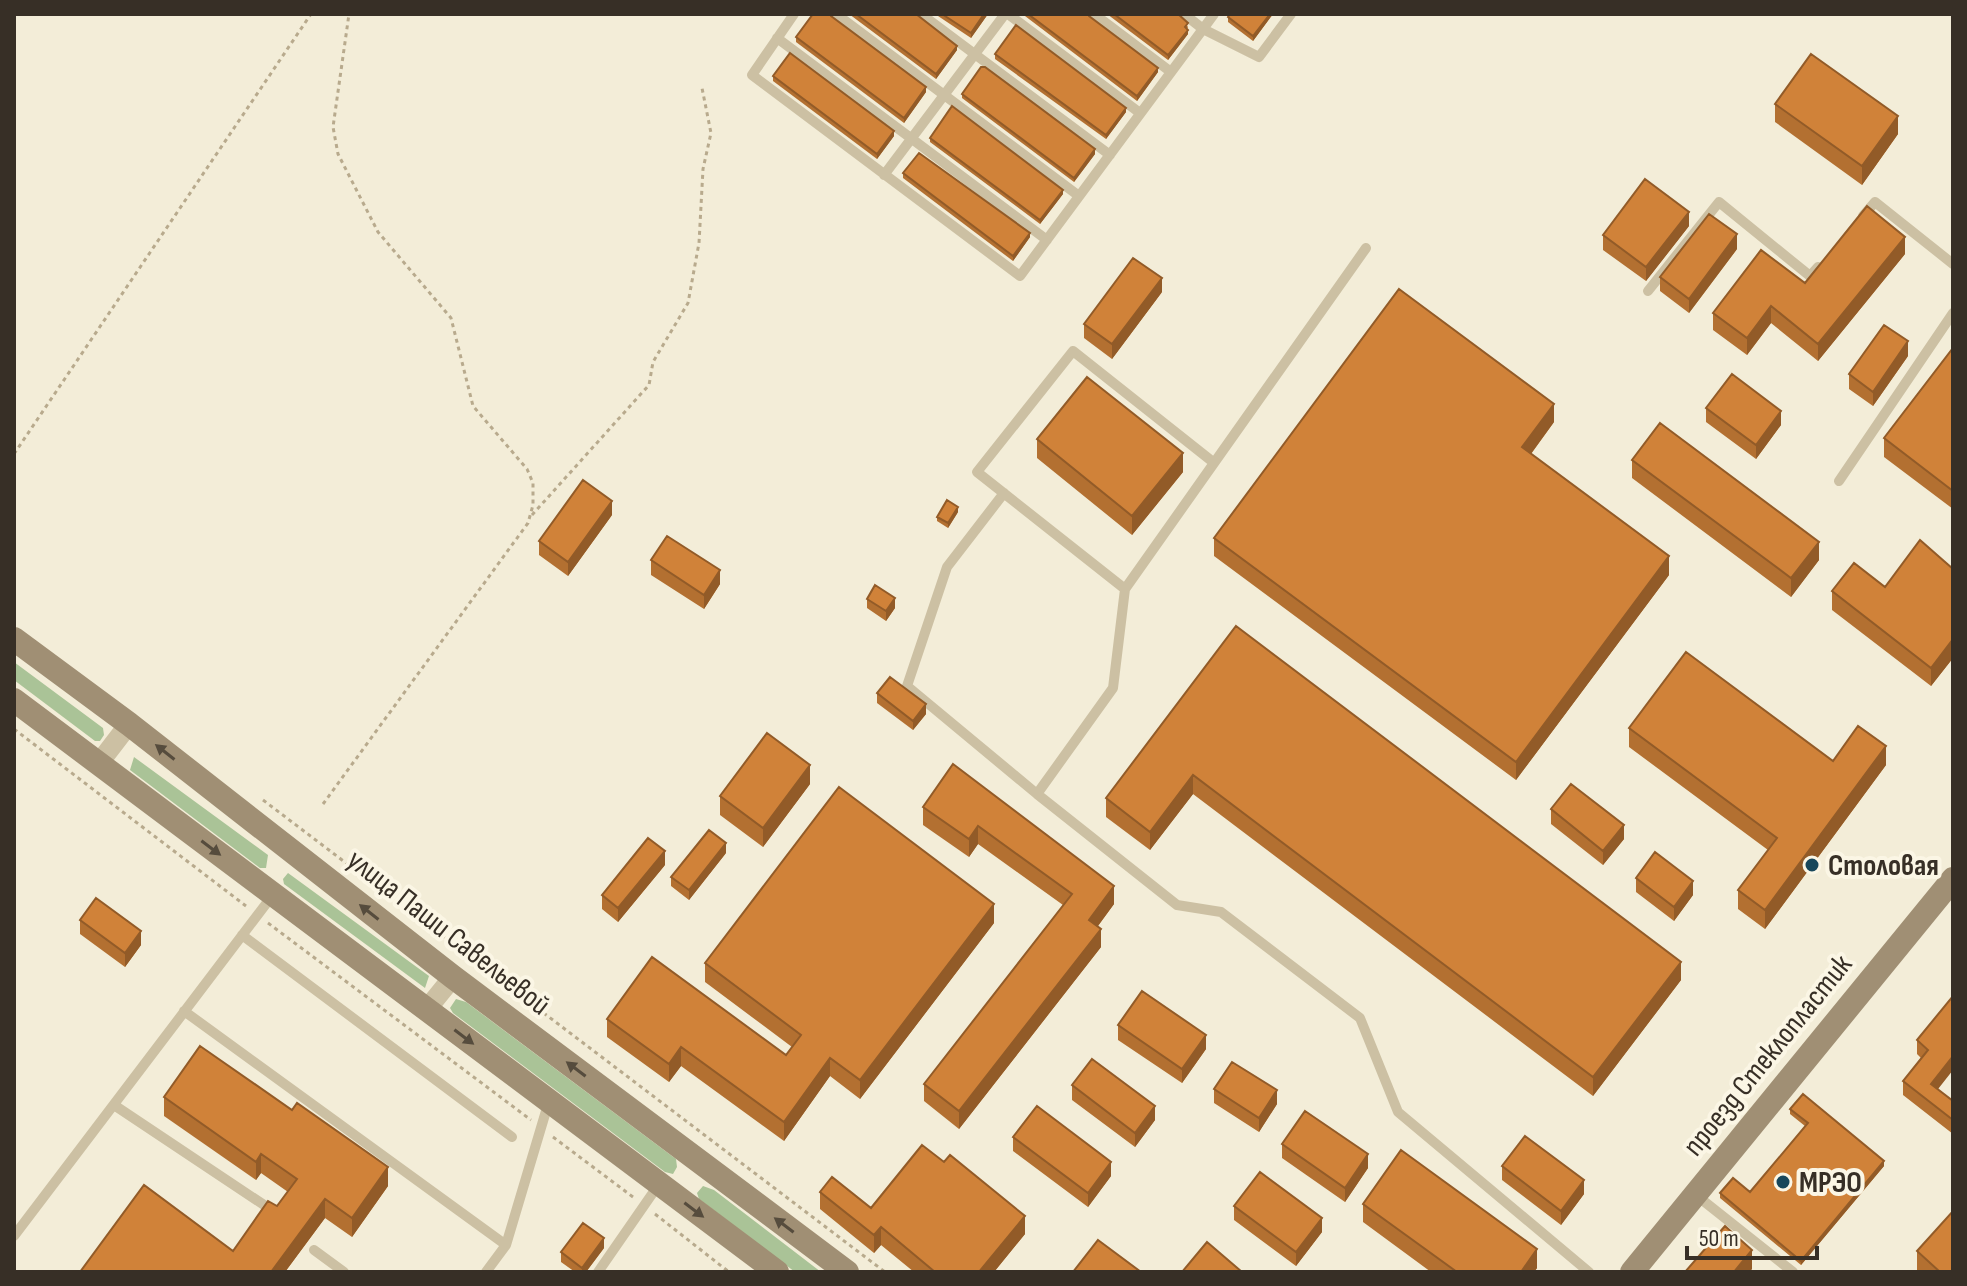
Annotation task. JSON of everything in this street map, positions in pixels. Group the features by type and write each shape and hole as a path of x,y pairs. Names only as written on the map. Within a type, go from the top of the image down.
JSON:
{"street":[{"name":"улица Паши Савельевой","path":"14,639 129,724 453,977 847,1272"},
{"path":"14,700 777,1272"},
{"path":"99,763 129,724"},
{"name":"проезд Стеклопластик","path":"1632,1272 1953,879"},
{"path":"427,1009 453,977"}],"lane":[{"path":"794,14 752,75 1020,276 1214,14"},
{"path":"836,14 1079,196"},
{"path":"921,14 1110,155"},
{"path":"884,175 1006,14 1140,113"},
{"path":"1094,14 1171,72"},
{"path":"1184,14 1203,29 1259,57 1291,14"},
{"path":"777,38 1047,240"},
{"path":"1648,291 1719,202 1810,276 1829,255"},
{"path":"1856,223 1875,202 1953,264"},
{"path":"1037,794 1113,688 1125,589 1366,248"},
{"path":"1839,481 1953,313"},
{"path":"1125,589 977,472 1073,351 1213,462"},
{"path":"1004,493 947,567 907,686 1177,905 1221,912 1360,1018 1398,1112 1589,1272"},
{"path":"14,1236 273,894"},
{"path":"242,935 512,1137"},
{"path":"184,1011 506,1245"},
{"path":"486,1272 506,1245 549,1101"},
{"path":"114,1105 276,1213"},
{"path":"598,1272 659,1184"},
{"path":"1694,1193 1789,1271"},
{"path":"314,1250 344,1272"}],"path":[{"path":"14,454 311,14"},
{"path":"349,14 333,127 338,154 378,232 451,318 473,406 527,469 533,483 530,517"},
{"path":"323,804 530,517 649,385 653,362 688,303 699,243 703,169 711,133 702,88"},
{"path":"14,729 729,1272"},
{"path":"255,794 885,1272"}],"green space":[{"path":"14,662 103,728 104,735 100,741 95,741 14,680"},
{"path":"134,757 268,855 266,868 260,868 130,770"},
{"path":"288,873 429,976 425,988 284,884 283,879"},
{"path":"456,999 466,1002 676,1159 677,1167 673,1174 665,1172 453,1013 450,1008"},
{"path":"703,1186 714,1190 821,1272 795,1272 699,1199 697,1193"}],"building":[{"path":"813,14 831,14 926,87 904,118 796,37"},
{"path":"856,14 916,14 957,46 936,74"},
{"path":"942,14 984,14 971,33"},
{"path":"1028,14 1089,14 1158,68 1137,96"},
{"path":"1114,14 1178,14 1188,23 1185,27 1188,30 1168,55"},
{"path":"1230,14 1270,14 1253,36 1228,17"},
{"path":"1016,25 1126,108 1106,135 995,54"},
{"path":"790,53 894,131 877,154 773,76"},
{"path":"1811,54 1898,116 1862,166 1775,104"},
{"path":"981,67 1095,149 1074,178 962,94"},
{"path":"952,106 1063,190 1040,220 930,138"},
{"path":"919,153 1030,233 1013,256 903,173"},
{"path":"1645,179 1689,212 1646,267 1603,235"},
{"path":"1867,206 1905,237 1818,344 1771,306 1747,338 1713,313 1761,250 1805,283"},
{"path":"1709,214 1737,234 1689,299 1660,277"},
{"path":"1133,258 1162,278 1112,344 1084,324"},
{"path":"1399,289 1554,404 1522,447 1669,556 1516,762 1214,538"},
{"path":"1884,325 1908,341 1873,392 1849,374"},
{"path":"1953,348 1953,491 1884,438"},
{"path":"1732,374 1781,411 1756,445 1706,408"},
{"path":"1087,377 1183,453 1132,516 1037,439"},
{"path":"1660,423 1819,542 1791,578 1632,460"},
{"path":"583,480 612,501 568,562 539,541"},
{"path":"947,500 958,507 948,523 937,517"},
{"path":"667,536 720,570 704,595 651,560"},
{"path":"1920,540 1953,569 1953,639 1931,668 1832,591 1854,563 1885,587"},
{"path":"875,585 895,598 886,611 867,599"},
{"path":"1236,626 1681,962 1593,1077 1193,775 1150,832 1106,798"},
{"path":"1686,652 1833,761 1858,726 1886,746 1765,910 1738,890 1777,838 1629,728"},
{"path":"890,677 926,704 913,721 877,693"},
{"path":"767,733 810,765 763,828 720,796"},
{"path":"953,764 1114,886 1089,920 1101,929 959,1111 924,1084 1072,894 978,826 969,839 923,807"},
{"path":"1571,784 1624,825 1603,851 1551,809"},
{"path":"839,787 994,904 860,1080 830,1058 784,1122 681,1047 669,1064 607,1019 652,957 786,1055 801,1035 705,963"},
{"path":"709,830 726,843 689,890 671,877"},
{"path":"648,838 665,851 618,908 602,895"},
{"path":"1655,852 1693,881 1674,907 1636,878"},
{"path":"96,898 141,931 125,953 80,920"},
{"path":"1142,991 1206,1035 1182,1069 1118,1025"},
{"path":"1953,996 1953,1056 1931,1084 1953,1101 1953,1120 1903,1081 1928,1050 1917,1040"},
{"path":"200,1046 292,1110 297,1103 388,1167 352,1218 325,1199 271,1272 80,1272 144,1185 233,1251 268,1201 277,1206 297,1179 261,1154 256,1162 164,1097"},
{"path":"1092,1059 1155,1106 1135,1133 1072,1085"},
{"path":"1232,1062 1277,1090 1259,1118 1214,1089"},
{"path":"1803,1094 1884,1161 1801,1261 1720,1193 1733,1178 1750,1192 1808,1123 1790,1109"},
{"path":"1037,1106 1111,1162 1088,1193 1013,1137"},
{"path":"1305,1111 1368,1154 1345,1188 1282,1144"},
{"path":"1525,1136 1584,1180 1561,1211 1502,1166"},
{"path":"922,1145 944,1162 950,1155 1025,1216 979,1272 935,1272 881,1227 874,1235 820,1192 832,1177 871,1208"},
{"path":"1401,1150 1537,1249 1521,1272 1457,1272 1363,1204"},
{"path":"1260,1172 1322,1218 1296,1252 1234,1206"},
{"path":"1953,1211 1953,1272 1940,1272 1917,1251"},
{"path":"583,1223 604,1238 582,1268 561,1252"},
{"path":"1725,1226 1752,1250 1734,1272 1685,1272"},
{"path":"1098,1240 1141,1272 1073,1272"},
{"path":"1207,1242 1242,1272 1182,1272"}],"place":[{"name":"Столовая","path":"1812,865"},
{"name":"МРЭО","path":"1783,1182"}]}
